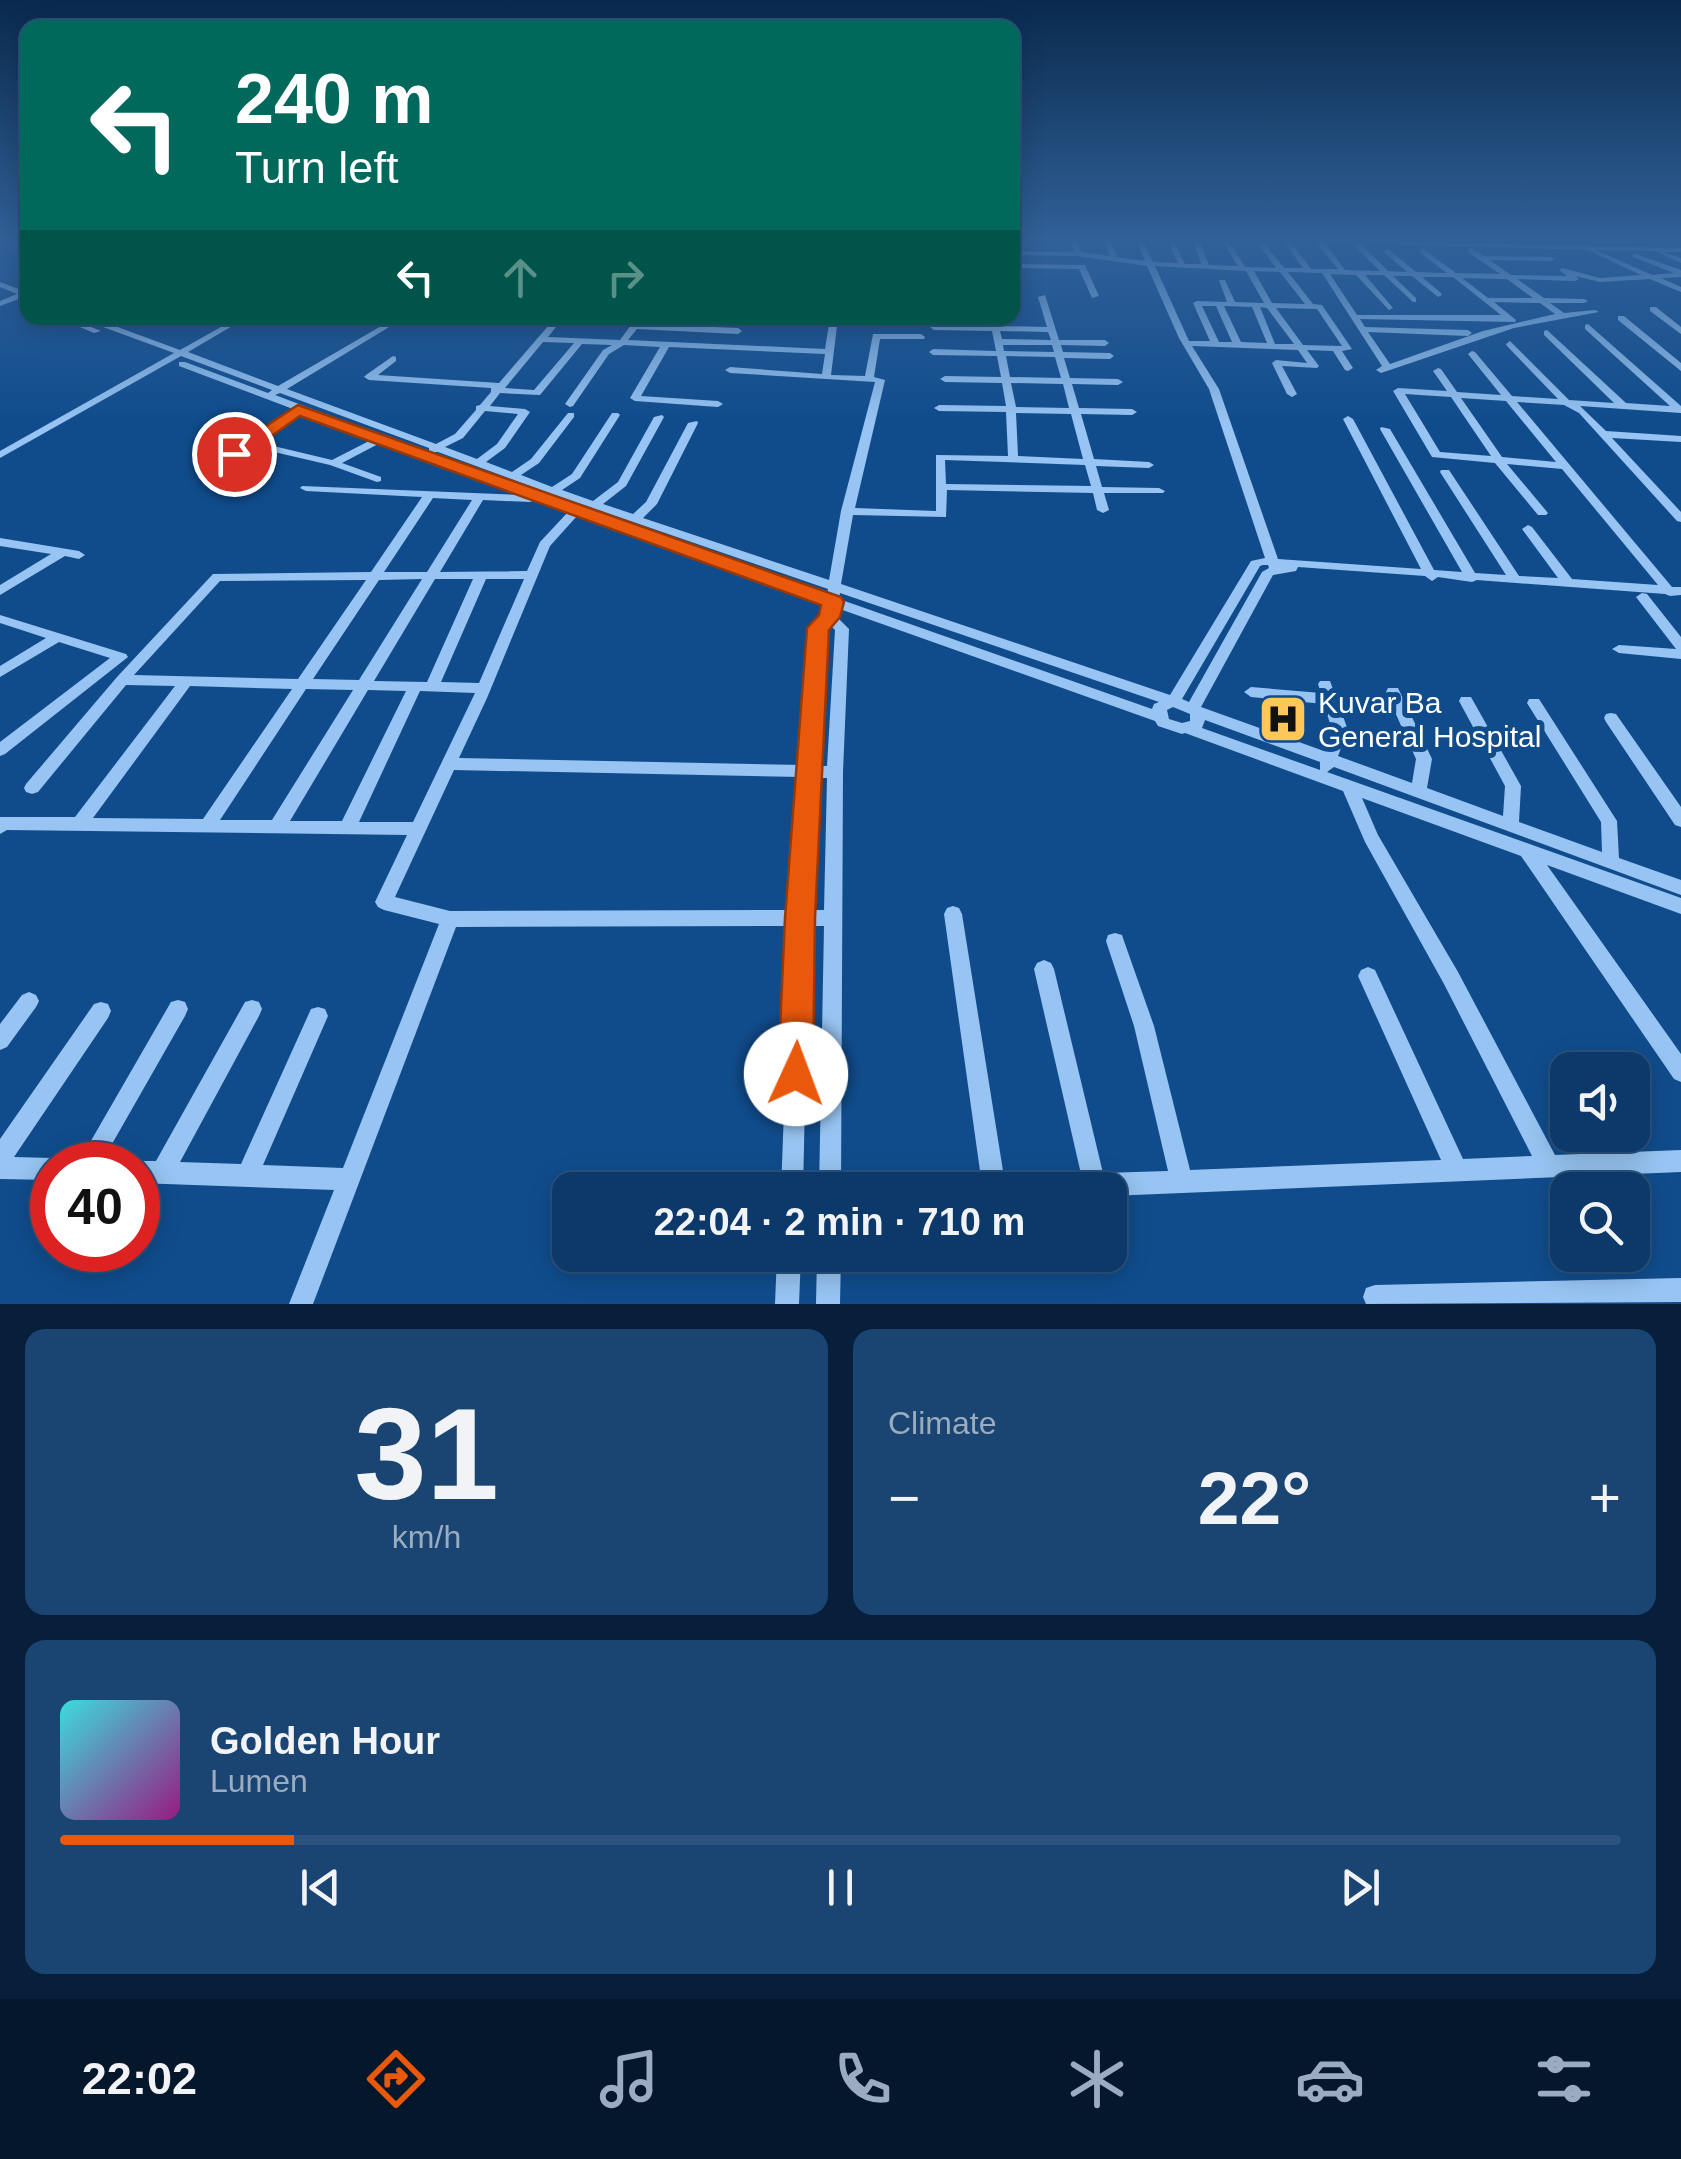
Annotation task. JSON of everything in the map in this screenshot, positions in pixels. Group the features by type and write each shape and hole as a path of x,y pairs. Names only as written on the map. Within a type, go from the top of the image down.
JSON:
{"street":[{"path":"1043,301 1104,510"},
{"path":"1166,301 1214,389 1273,564"},
{"path":"1267,301 1314,366 1276,363 1292,394"},
{"path":"1307,301 1311,307"},
{"path":"1344,301 1385,369 1514,322 1595,312"},
{"path":"1382,301 1388,308"},
{"path":"1485,301 1514,322"},
{"path":"1541,301 1562,315"},
{"path":"1559,301 1584,302"},
{"path":"1186,343 1348,349 1319,308 1197,303 1216,344"},
{"path":"1218,304 1238,345"},
{"path":"1255,305 1272,346"},
{"path":"1653,309 1681,331"},
{"path":"1662,316 1681,317"},
{"path":"1354,317 1514,322"},
{"path":"1621,318 1681,368"},
{"path":"84,325 278,391 575,512 1160,717 1169,726 1189,729 1681,906"},
{"path":"103,325 263,397 380,439 478,464 635,519 832,602 1173,701 1681,888"},
{"path":"0,454 230,325"},
{"path":"263,397 388,325"},
{"path":"430,452 458,436 552,325"},
{"path":"513,476 534,461 606,352 622,344 635,325"},
{"path":"826,377 833,325"},
{"path":"1588,327 1681,410"},
{"path":"934,328 1054,342 1105,343"},
{"path":"933,352 997,336 1052,330"},
{"path":"1363,330 1479,333"},
{"path":"1547,333 1624,406"},
{"path":"869,380 876,336 921,337"},
{"path":"997,336 1058,355 1110,356"},
{"path":"997,336 1014,458"},
{"path":"538,339 829,352"},
{"path":"393,358 368,377 538,393 580,342"},
{"path":"1510,344 1566,402 1582,412 1681,519"},
{"path":"666,345 635,398 718,404"},
{"path":"1336,349 1348,368"},
{"path":"1472,354 1677,596"},
{"path":"730,370 880,380 848,511 832,602 818,628 800,918 793,1172"},
{"path":"1438,371 1499,461 1542,513"},
{"path":"945,379 1118,382"},
{"path":"1567,466 1440,457 1432,453 1398,391 1681,410"},
{"path":"478,464 501,446 526,412 480,408"},
{"path":"939,408 1132,412"},
{"path":"247,455 234,454 298,410"},
{"path":"553,490 576,476 616,415"},
{"path":"595,505 622,484 658,416"},
{"path":"1348,419 1430,575"},
{"path":"635,519 651,504 694,423"},
{"path":"1385,429 1472,579"},
{"path":"1603,434 1675,438 1681,449"},
{"path":"333,463 380,439"},
{"path":"0,440 18,443"},
{"path":"260,446 333,463 377,479"},
{"path":"848,511 942,515 940,458 1149,465"},
{"path":"1446,472 1514,578"},
{"path":"941,486 1158,491"},
{"path":"306,488 541,499"},
{"path":"207,826 429,496"},
{"path":"277,826 478,499"},
{"path":"575,512 544,544 484,688 384,902 450,919 833,918"},
{"path":"1528,528 1568,582"},
{"path":"0,542 80,555"},
{"path":"0,592 63,552"},
{"path":"1160,717 1159,708 1173,701 1255,564 1430,575 1642,597 1677,596"},
{"path":"1189,729 1198,724 1195,709 1273,564"},
{"path":"348,827 481,575"},
{"path":"32,788 122,680 217,578 531,575"},
{"path":"1472,579 1568,582 1677,596"},
{"path":"1642,597 1681,646"},
{"path":"830,1172 842,629 832,602"},
{"path":"0,619 121,657 0,750"},
{"path":"0,672 57,637"},
{"path":"1619,649 1681,654"},
{"path":"122,680 484,688"},
{"path":"79,824 186,681"},
{"path":"1251,692 1328,692 1340,730 1322,778"},
{"path":"1393,692 1424,758 1418,792"},
{"path":"1466,701 1513,786 1510,826"},
{"path":"1534,703 1609,821 1611,862"},
{"path":"1611,718 1681,820"},
{"path":"449,764 836,772"},
{"path":"1349,787 1371,836 1452,978 1549,1167"},
{"path":"0,827 4,823 419,829"},
{"path":"1528,852 1681,1072"},
{"path":"953,914 991,1172"},
{"path":"301,1304 450,919"},
{"path":"1115,941 1144,1026 1182,1182"},
{"path":"1044,969 1091,1172"},
{"path":"1368,976 1458,1171"},
{"path":"0,1040 29,1002"},
{"path":"101,1142 178,1009"},
{"path":"252,1009 162,1173 349,1179"},
{"path":"0,1158 102,1011"},
{"path":"247,1176 318,1016"},
{"path":"1127,1184 1681,1162"},
{"path":"0,1168 30,1169"},
{"path":"788,1304 789,1272"},
{"path":"828,1304 829,1272"},
{"path":"1375,1297 1681,1290"}],"place":[{"name":"Kuvar Ba General Hospital","path":"1283,719"}],"route":[{"path":"234,454 298,410 833,602 829,617 818,628 800,918 796,1074"}]}
